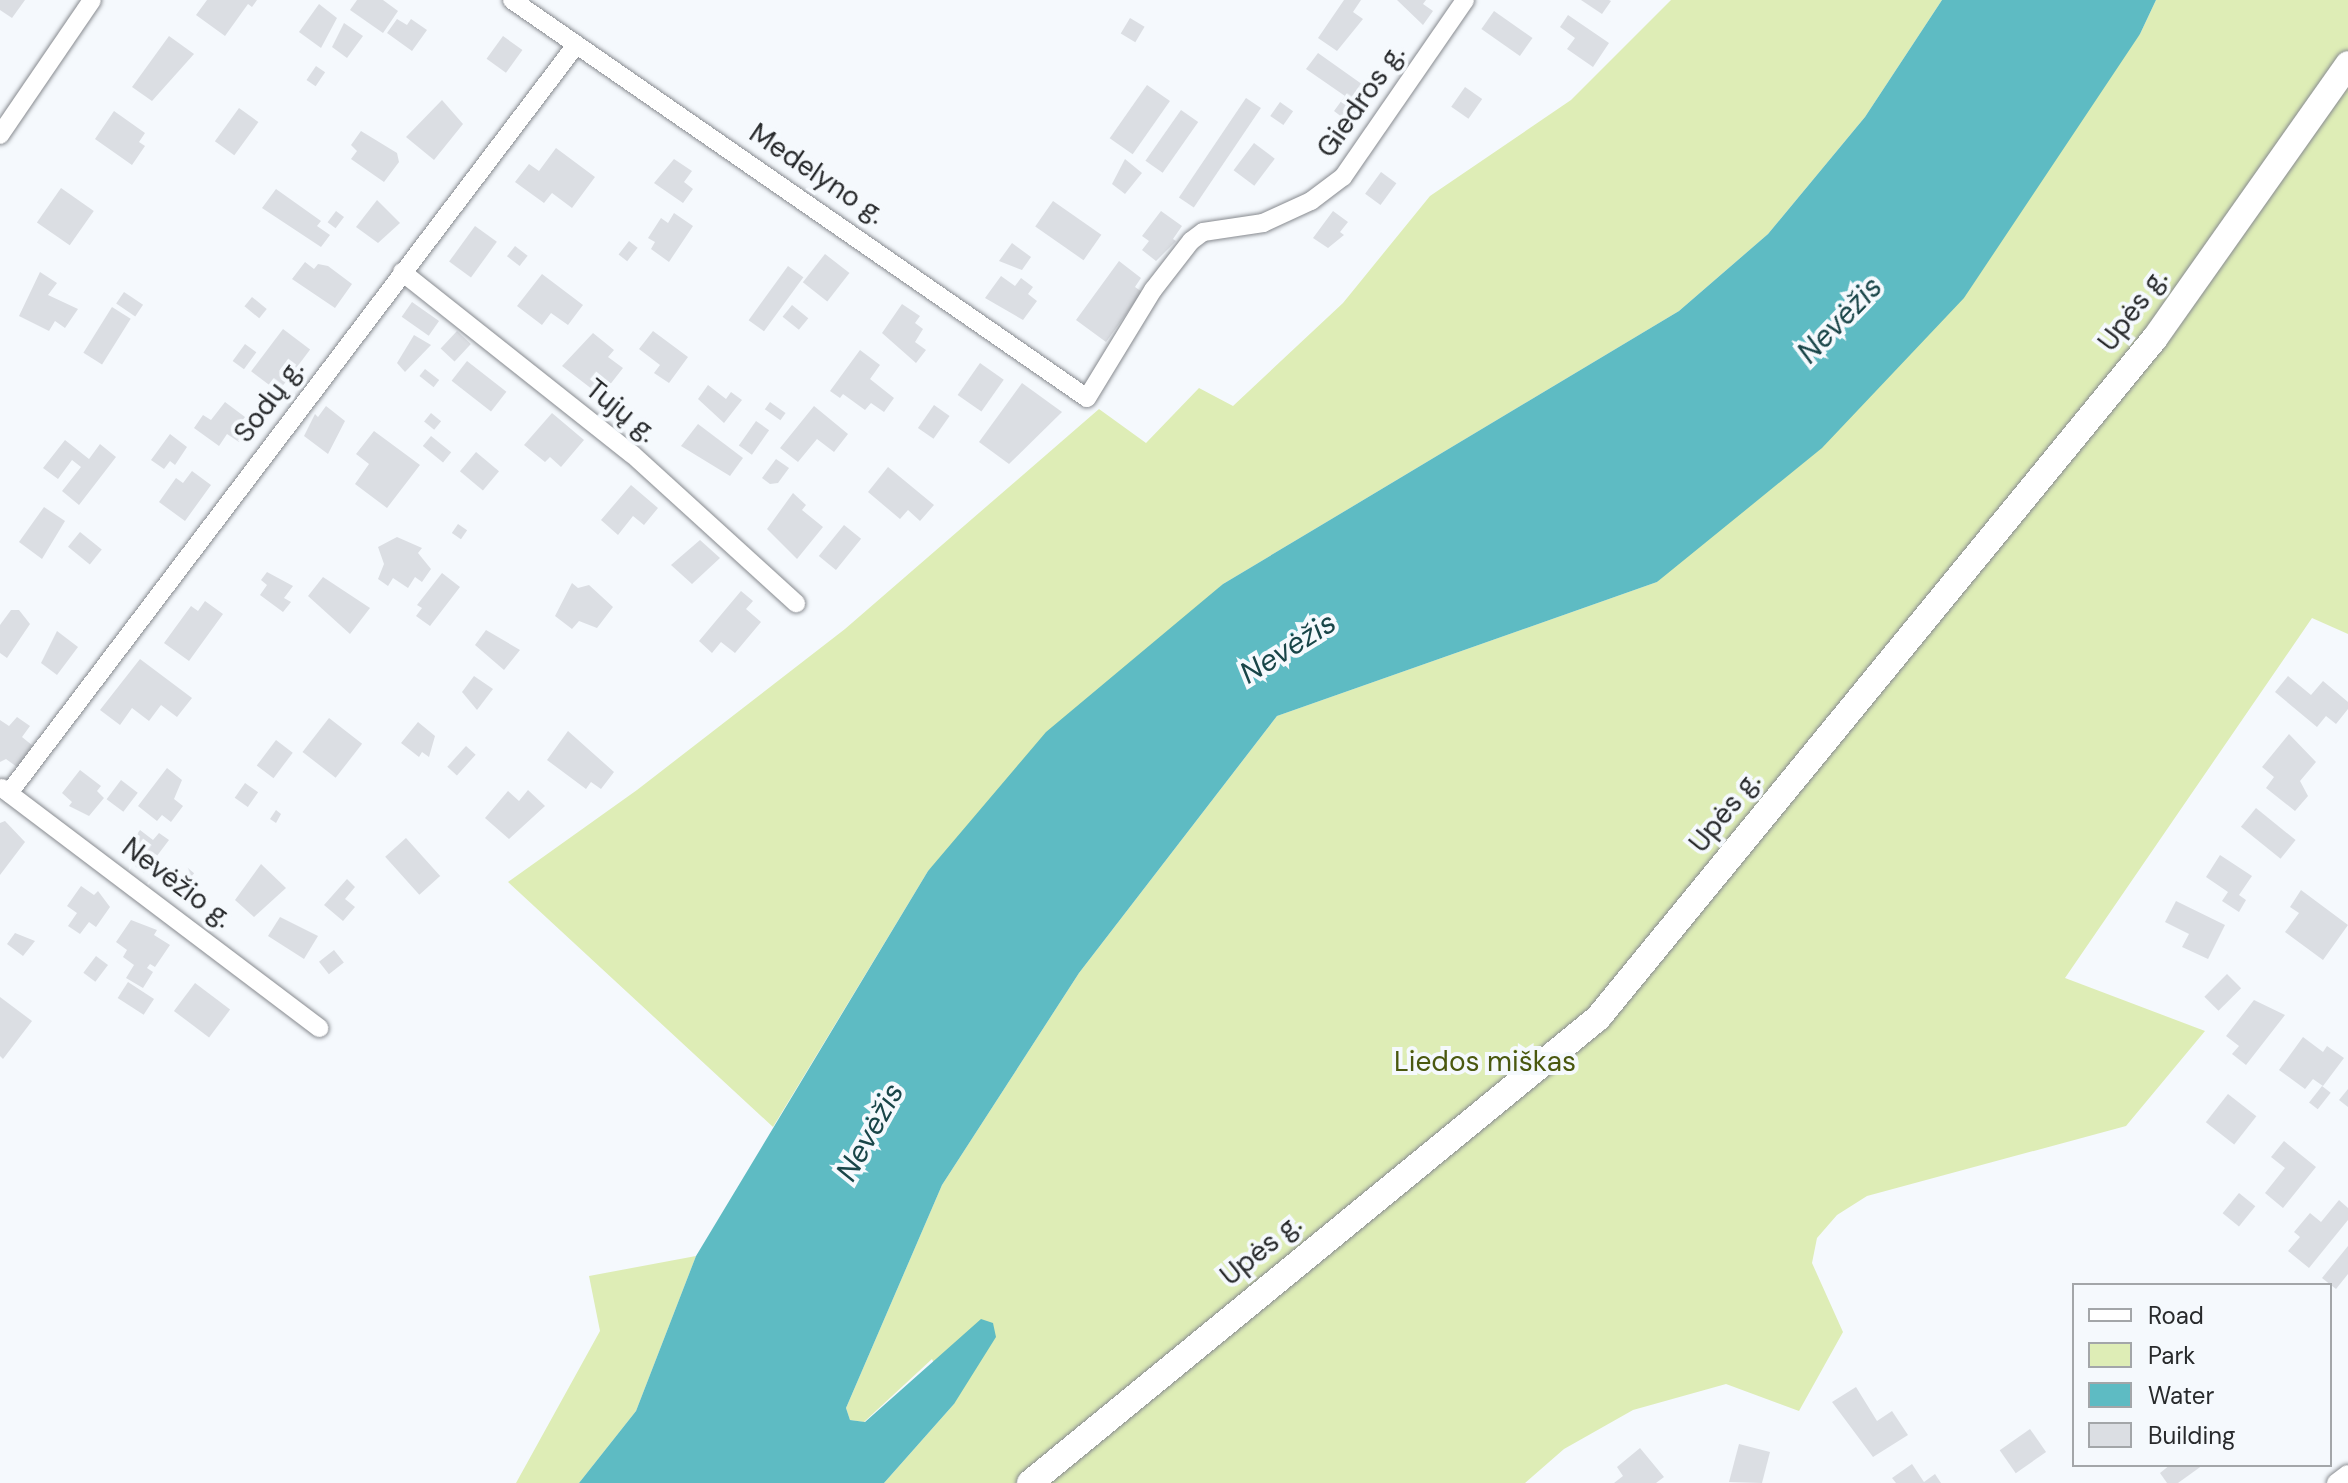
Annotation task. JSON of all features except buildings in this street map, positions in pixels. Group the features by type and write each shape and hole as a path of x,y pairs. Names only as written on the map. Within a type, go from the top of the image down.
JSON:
{"main road":[{"name":"Upės g.","path":"1030,1483 1598,1018 2155,338 2348,64"}],"street":[{"path":"0,135 92,0"},
{"name":"Medelyno g.","path":"512,0 839,222 1087,398"},
{"name":"Giedros g.","path":"1087,398 1153,290 1191,241 1203,232 1263,223 1311,201 1343,177 1465,0"},
{"name":"Sodų g.","path":"5,790 576,45"},
{"name":"Tujų g.","path":"402,272 632,454 796,603"},
{"name":"Nevėžio g.","path":"5,790 319,1028"},
{"path":"2336,1483 2348,1474"}],"green space":[{"path":"1671,0 1942,0 1865,117 1768,234 1679,311 1223,584 928,871 773,1127 508,882 637,790 845,629 1099,409 1146,443 1199,388 1233,406 1343,303 1430,196 1571,100"},
{"name":"Liedos miškas","path":"2156,0 2348,0 2348,634 2312,618 2065,978 2205,1031 2126,1126 1867,1196 1837,1215 1817,1238 1812,1263 1843,1332 1799,1411 1726,1384 1633,1410 1564,1449 1525,1483 884,1483 954,1404 932,1359 864,1422 850,1420 846,1408 942,1185 1079,973 1277,716 1657,582 2140,34"},
{"path":"696,1256 636,1411 579,1483 516,1483 600,1331 589,1276"}],"water":[{"name":"Nevėžis","path":"1942,0 2156,0 2140,34 1964,298 1822,448 1657,582 1277,716 1079,973 942,1185 846,1408 850,1420 865,1422 981,1319 993,1323 996,1337 954,1404 884,1483 579,1483 636,1411 696,1256 928,871 1046,732 1223,584 1679,311 1768,234 1865,117"}]}
